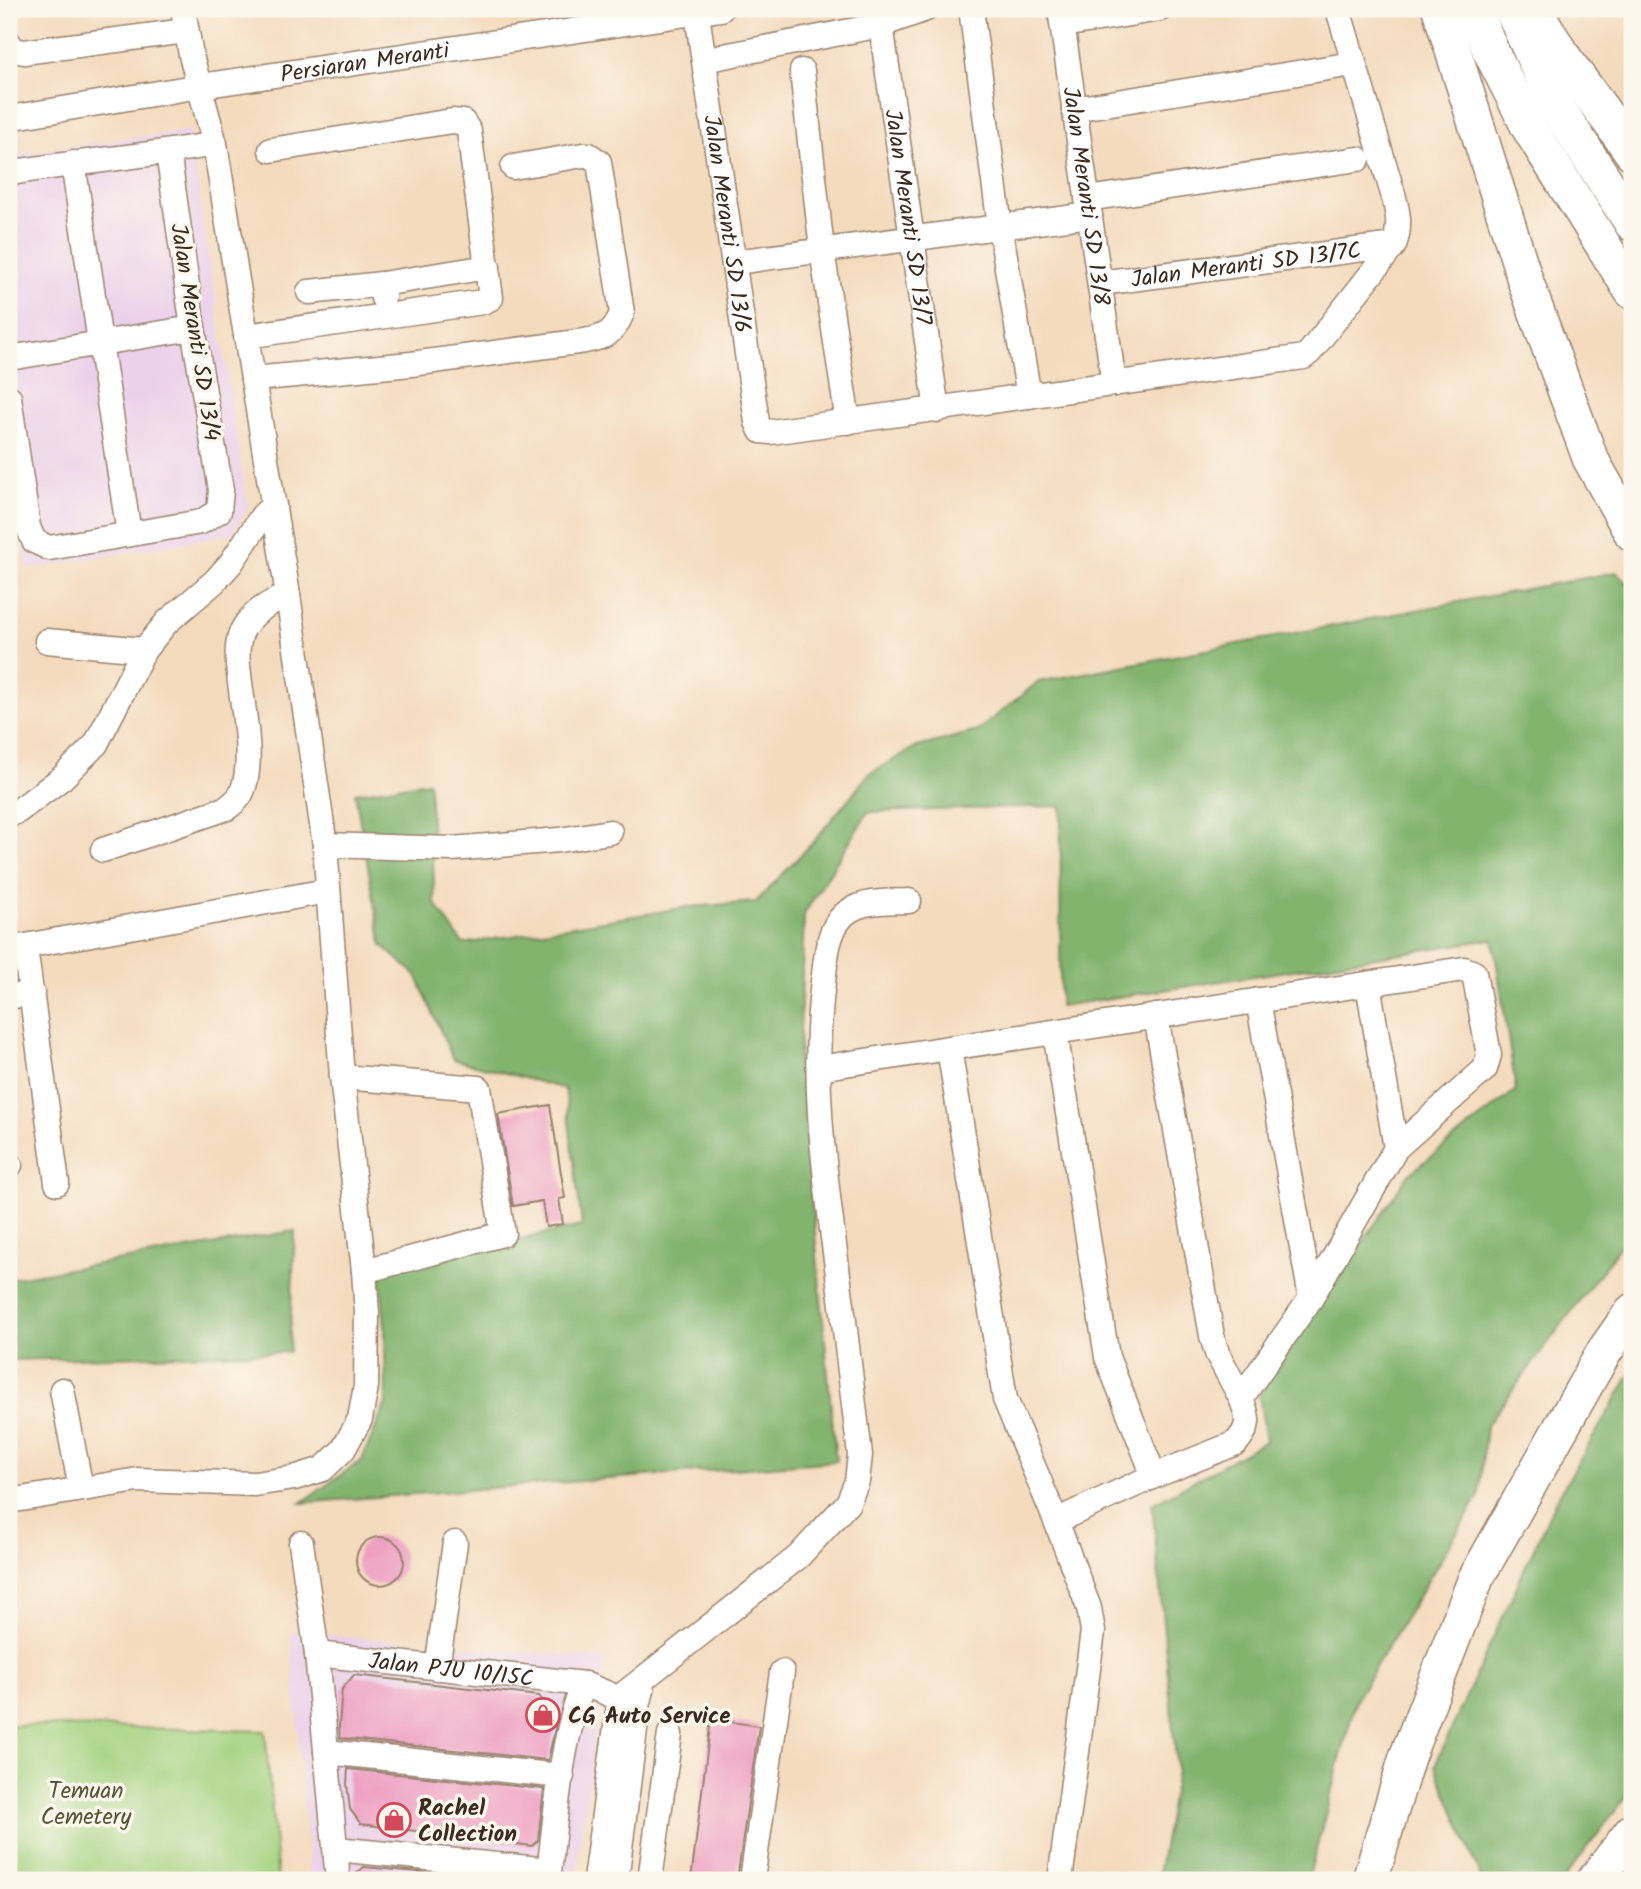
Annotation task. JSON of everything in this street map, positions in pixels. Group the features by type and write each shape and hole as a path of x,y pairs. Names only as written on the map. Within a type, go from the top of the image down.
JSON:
{"highway":[{"path":"1440,9 1526,283 1590,458 1632,533"},
{"path":"1475,9 1490,50 1530,128 1632,291"},
{"path":"1512,9 1555,104 1632,223"},
{"path":"1534,9 1561,54 1632,152"},
{"path":"1370,1880 1407,1757 1476,1578 1604,1352 1632,1312"},
{"path":"1595,1880 1632,1832"}],"street":[{"name":"Persiaran Meranti","path":"9,118 200,86 721,9"},
{"path":"704,60 881,24 926,9"},
{"path":"1061,17 1160,9"},
{"path":"802,71 822,250 848,422 1304,357 1310,352 1394,245 1399,230 1399,216 1338,9"},
{"name":"Jalan Meranti SD 13/6","path":"696,14 757,422 761,431 771,432 848,422"},
{"path":"972,16 1000,227 1029,396"},
{"name":"Jalan Meranti SD 13/8","path":"1061,17 1114,384"},
{"path":"9,43 13,50 24,52 184,20 215,144 274,505 325,845 342,1077 365,1271 367,1314 366,1386 360,1419 344,1450 323,1469 294,1478 255,1484 138,1480 9,1501"},
{"name":"Jalan Meranti SD 13/7","path":"881,24 937,410"},
{"path":"1074,108 1353,64"},
{"path":"246,336 483,302 491,298 469,131 463,122 452,121 271,150"},
{"path":"9,173 215,144"},
{"name":"Jalan Meranti SD 13/4","path":"129,534 201,522 219,511 221,490 193,328 169,152"},
{"path":"253,379 411,364 585,341 600,338 616,328 622,313 598,162 595,158 583,155 513,167"},
{"path":"734,262 1000,227 1089,207 1358,159"},
{"path":"9,397 28,527 34,541 49,548 129,534 73,163"},
{"name":"Jalan Meranti SD 13/7C","path":"1100,283 1394,245"},
{"path":"309,292 382,284 488,267"},
{"path":"382,284 386,317"},
{"path":"9,358 193,328"},
{"path":"9,815 62,778 96,744 144,650 167,622 215,582 263,515 274,505"},
{"path":"103,850 227,808 239,798 246,780 248,761 237,655 240,634 247,623 269,603 288,595"},
{"path":"47,641 144,650"},
{"path":"325,845 452,849 559,840 610,832"},
{"path":"57,1183 20,995 17,948 327,891"},
{"path":"595,1880 629,1702 645,1679 798,1557 848,1503 858,1481 860,1455 824,1168 819,1068 821,997 828,946 838,922 847,912 864,904 909,901"},
{"path":"819,1068 1464,969 1474,973 1489,1055 1485,1069 1396,1148 1311,1298 1241,1398"},
{"path":"1368,984 1396,1148"},
{"path":"1258,1000 1311,1298"},
{"path":"1056,1521 1154,1476 1236,1443 1246,1432 1248,1415 1217,1353 1212,1336 1157,1016"},
{"path":"1055,1032 1107,1357 1154,1476"},
{"path":"949,1048 1005,1399 1056,1521 1089,1608 1093,1631 1060,1880"},
{"path":"342,1077 479,1088 503,1234 365,1271"},
{"path":"62,1390 81,1489"},
{"path":"301,1543 317,1654 338,1880"},
{"path":"437,1668 455,1543"},
{"name":"Jalan PJU 10/15C","path":"317,1654 584,1684 629,1702"},
{"path":"752,1880 782,1672"},
{"path":"336,1849 549,1875 574,1707 584,1684"},
{"path":"616,1880 629,1702"},
{"path":"650,1880 670,1734"},
{"path":"326,1752 562,1776"}],"shaded area":[{"path":"189,130 248,507 232,534 28,569 9,455 9,156"},
{"path":"290,1632 606,1659 575,1880 310,1880"}],"green space":[{"path":"1616,572 1632,587 1632,1230 1486,1426 1479,1496 1356,1699 1308,1880 1157,1880 1177,1771 1152,1504 1266,1441 1259,1396 1408,1175 1516,1090 1493,939 1060,1006 1061,806 868,812 804,914 799,1062 836,1461 301,1503 362,1460 386,1403 385,1326 380,1268 582,1226 565,1089 453,1059 416,975 382,945 355,793 429,782 435,903 463,944 688,907 756,902 814,841 869,774 914,748 977,731 1038,682"},
{"path":"295,1231 289,1352 9,1360 9,1279"},
{"path":"1632,1372 1632,1789 1563,1880 1482,1880 1435,1765 1556,1500"},
{"name":"Temuan Cemetery","path":"9,1725 265,1731 278,1880 9,1880"}],"building":[{"path":"550,1105 565,1198 559,1199 563,1224 546,1227 542,1201 513,1206 498,1114"},
{"path":"380,1537 397,1544 404,1561 397,1578 380,1585 363,1578 356,1561 363,1544"},
{"path":"354,1675 539,1696 557,1719 548,1760 340,1738 342,1689"},
{"path":"711,1719 759,1726 737,1880 691,1880"},
{"path":"348,1769 544,1789 538,1840 532,1846 361,1824 350,1809"},
{"path":"364,1867 440,1874 439,1880 353,1880"}],"place":[{"name":"CG Auto Service","path":"543,1715"},
{"name":"Rachel Collection","path":"394,1820"}]}
